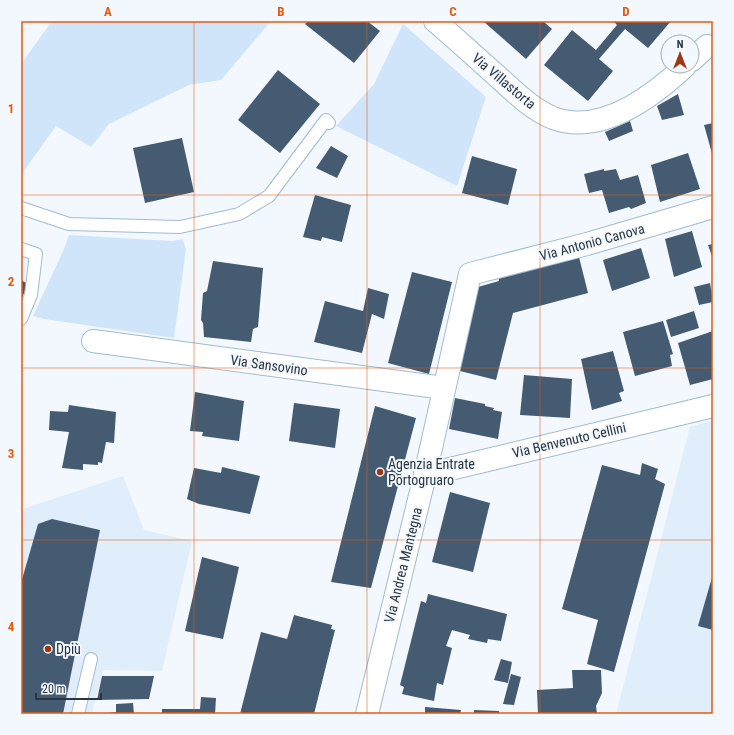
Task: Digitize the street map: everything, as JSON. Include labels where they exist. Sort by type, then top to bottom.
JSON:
[{"type":"street","name":"Via Villastorta","points":[[436,21],[531,106],[554,118],[578,123],[597,120],[624,111],[665,84],[676,74]]},
{"type":"street","name":"Via Antonio Canova","points":[[470,274],[587,244],[713,207]]},
{"type":"street","name":"Via Andrea Mantegna","points":[[367,714],[425,475],[470,274]]},
{"type":"street","name":"Via Sansovino","points":[[93,341],[444,388]]},
{"type":"street","name":"Via Benvenuto Cellini","points":[[425,475],[713,406]]},
{"type":"lane","points":[[21,208],[69,224],[180,227],[239,214],[269,196],[326,120],[329,123]]},
{"type":"lane","points":[[21,249],[36,254],[31,295],[21,319]]},
{"type":"lane","points":[[78,714],[91,659]]},
{"type":"shaded area","points":[[52,21],[271,21],[221,80],[189,85],[109,124],[91,147],[56,126],[21,175],[21,64]]},
{"type":"shaded area","points":[[403,24],[486,97],[457,186],[336,126],[374,84]]},
{"type":"shaded area","points":[[69,235],[172,241],[183,239],[186,249],[174,338],[44,319],[33,316]]},
{"type":"shaded area","points":[[713,420],[713,714],[616,714],[690,427]]},
{"type":"shaded area","points":[[123,476],[144,530],[192,541],[162,671],[103,670],[92,714],[21,714],[21,518],[23,509]]},
{"type":"building","points":[[308,21],[367,21],[380,31],[354,63],[305,24]]},
{"type":"building","points":[[483,21],[543,21],[552,29],[526,59]]},
{"type":"building","points":[[613,21],[671,21],[648,48],[625,29],[599,59],[613,71],[588,101],[544,65],[572,30],[596,50],[617,25]]},
{"type":"building","points":[[278,70],[320,104],[280,153],[238,120]]},
{"type":"building","points":[[678,94],[684,115],[662,120],[657,106]]},
{"type":"building","points":[[630,121],[633,131],[609,141],[605,132]]},
{"type":"building","points":[[713,123],[713,157],[704,125]]},
{"type":"building","points":[[182,138],[194,192],[145,203],[133,148]]},
{"type":"building","points":[[331,146],[348,156],[337,178],[316,168]]},
{"type":"building","points":[[688,153],[700,189],[660,202],[651,165]]},
{"type":"building","points":[[472,156],[517,169],[508,205],[462,193]]},
{"type":"building","points":[[604,169],[604,171],[616,169],[620,180],[638,175],[646,203],[631,209],[629,207],[609,213],[602,190],[589,193],[584,174]]},
{"type":"building","points":[[315,195],[351,205],[342,242],[322,237],[321,241],[303,237]]},
{"type":"building","points":[[692,231],[702,267],[674,277],[665,239]]},
{"type":"building","points":[[713,244],[713,259],[708,245]]},
{"type":"building","points":[[641,248],[650,278],[612,291],[603,260]]},
{"type":"building","points":[[578,253],[588,293],[513,313],[496,380],[456,370],[478,287],[499,281],[498,273]]},
{"type":"building","points":[[213,261],[263,268],[258,327],[253,329],[251,342],[204,337],[203,323],[201,320],[203,293],[207,291]]},
{"type":"building","points":[[412,272],[452,282],[429,374],[388,363]]},
{"type":"building","points":[[21,280],[28,284],[21,300]]},
{"type":"building","points":[[710,283],[713,302],[699,305],[694,287]]},
{"type":"building","points":[[368,288],[389,294],[384,319],[372,314],[362,353],[314,342],[325,301],[363,311]]},
{"type":"building","points":[[694,311],[699,328],[671,337],[666,320]]},
{"type":"building","points":[[663,321],[673,354],[670,355],[672,366],[635,376],[623,332]]},
{"type":"building","points":[[713,331],[713,379],[690,385],[678,343]]},
{"type":"building","points":[[613,351],[624,391],[619,393],[622,401],[592,410],[581,359]]},
{"type":"building","points":[[524,375],[572,379],[570,418],[520,415]]},
{"type":"building","points":[[195,392],[244,401],[239,441],[202,436],[203,432],[190,431]]},
{"type":"building","points":[[455,398],[485,404],[485,406],[494,408],[493,410],[502,412],[498,439],[449,429]]},
{"type":"building","points":[[294,403],[340,409],[335,448],[289,441]]},
{"type":"building","points":[[69,405],[116,412],[114,443],[106,442],[102,463],[98,462],[98,465],[83,464],[83,470],[62,468],[69,432],[49,430],[50,411],[68,412]]},
{"type":"building","name":"Agenzia Entrate Portogruaro","points":[[375,406],[416,418],[371,588],[331,582]]},
{"type":"building","points":[[642,463],[658,469],[655,479],[665,484],[614,672],[587,664],[598,620],[562,609],[602,465],[640,475]]},
{"type":"building","points":[[222,467],[260,476],[250,514],[199,504],[187,499],[194,468],[221,473]]},
{"type":"building","points":[[450,492],[490,503],[473,572],[432,562]]},
{"type":"building","name":"Dpiù","points":[[52,519],[100,530],[63,714],[21,714],[21,583],[38,524]]},
{"type":"building","points":[[202,557],[239,567],[223,639],[185,631]]},
{"type":"building","points":[[713,574],[713,630],[698,626]]},
{"type":"building","points":[[428,594],[507,614],[501,641],[488,639],[487,643],[468,639],[470,635],[452,630],[446,646],[452,648],[443,685],[437,683],[434,701],[402,694],[404,687],[400,685],[421,601],[426,603]]},
{"type":"building","points":[[294,615],[332,625],[331,629],[335,630],[314,714],[240,714],[261,632],[287,639]]},
{"type":"building","points":[[501,659],[512,662],[508,683],[494,680]]},
{"type":"building","points":[[572,670],[601,670],[602,693],[596,706],[597,714],[538,714],[537,690],[573,688]]},
{"type":"building","points":[[511,674],[521,677],[514,705],[503,704]]},
{"type":"building","points":[[102,676],[154,676],[149,699],[97,700]]},
{"type":"building","points":[[201,697],[216,698],[215,714],[162,714],[162,709],[200,709]]},
{"type":"building","points":[[133,703],[134,714],[99,714],[116,712],[116,704]]},
{"type":"building","points":[[425,707],[461,710],[460,714],[425,714]]},
{"type":"building","points":[[474,710],[499,711],[499,714],[474,714]]},
{"type":"place","name":"Agenzia Entrate Portogruaro","points":[[380,472]]},
{"type":"place","name":"Dpiù","points":[[48,649]]}]
